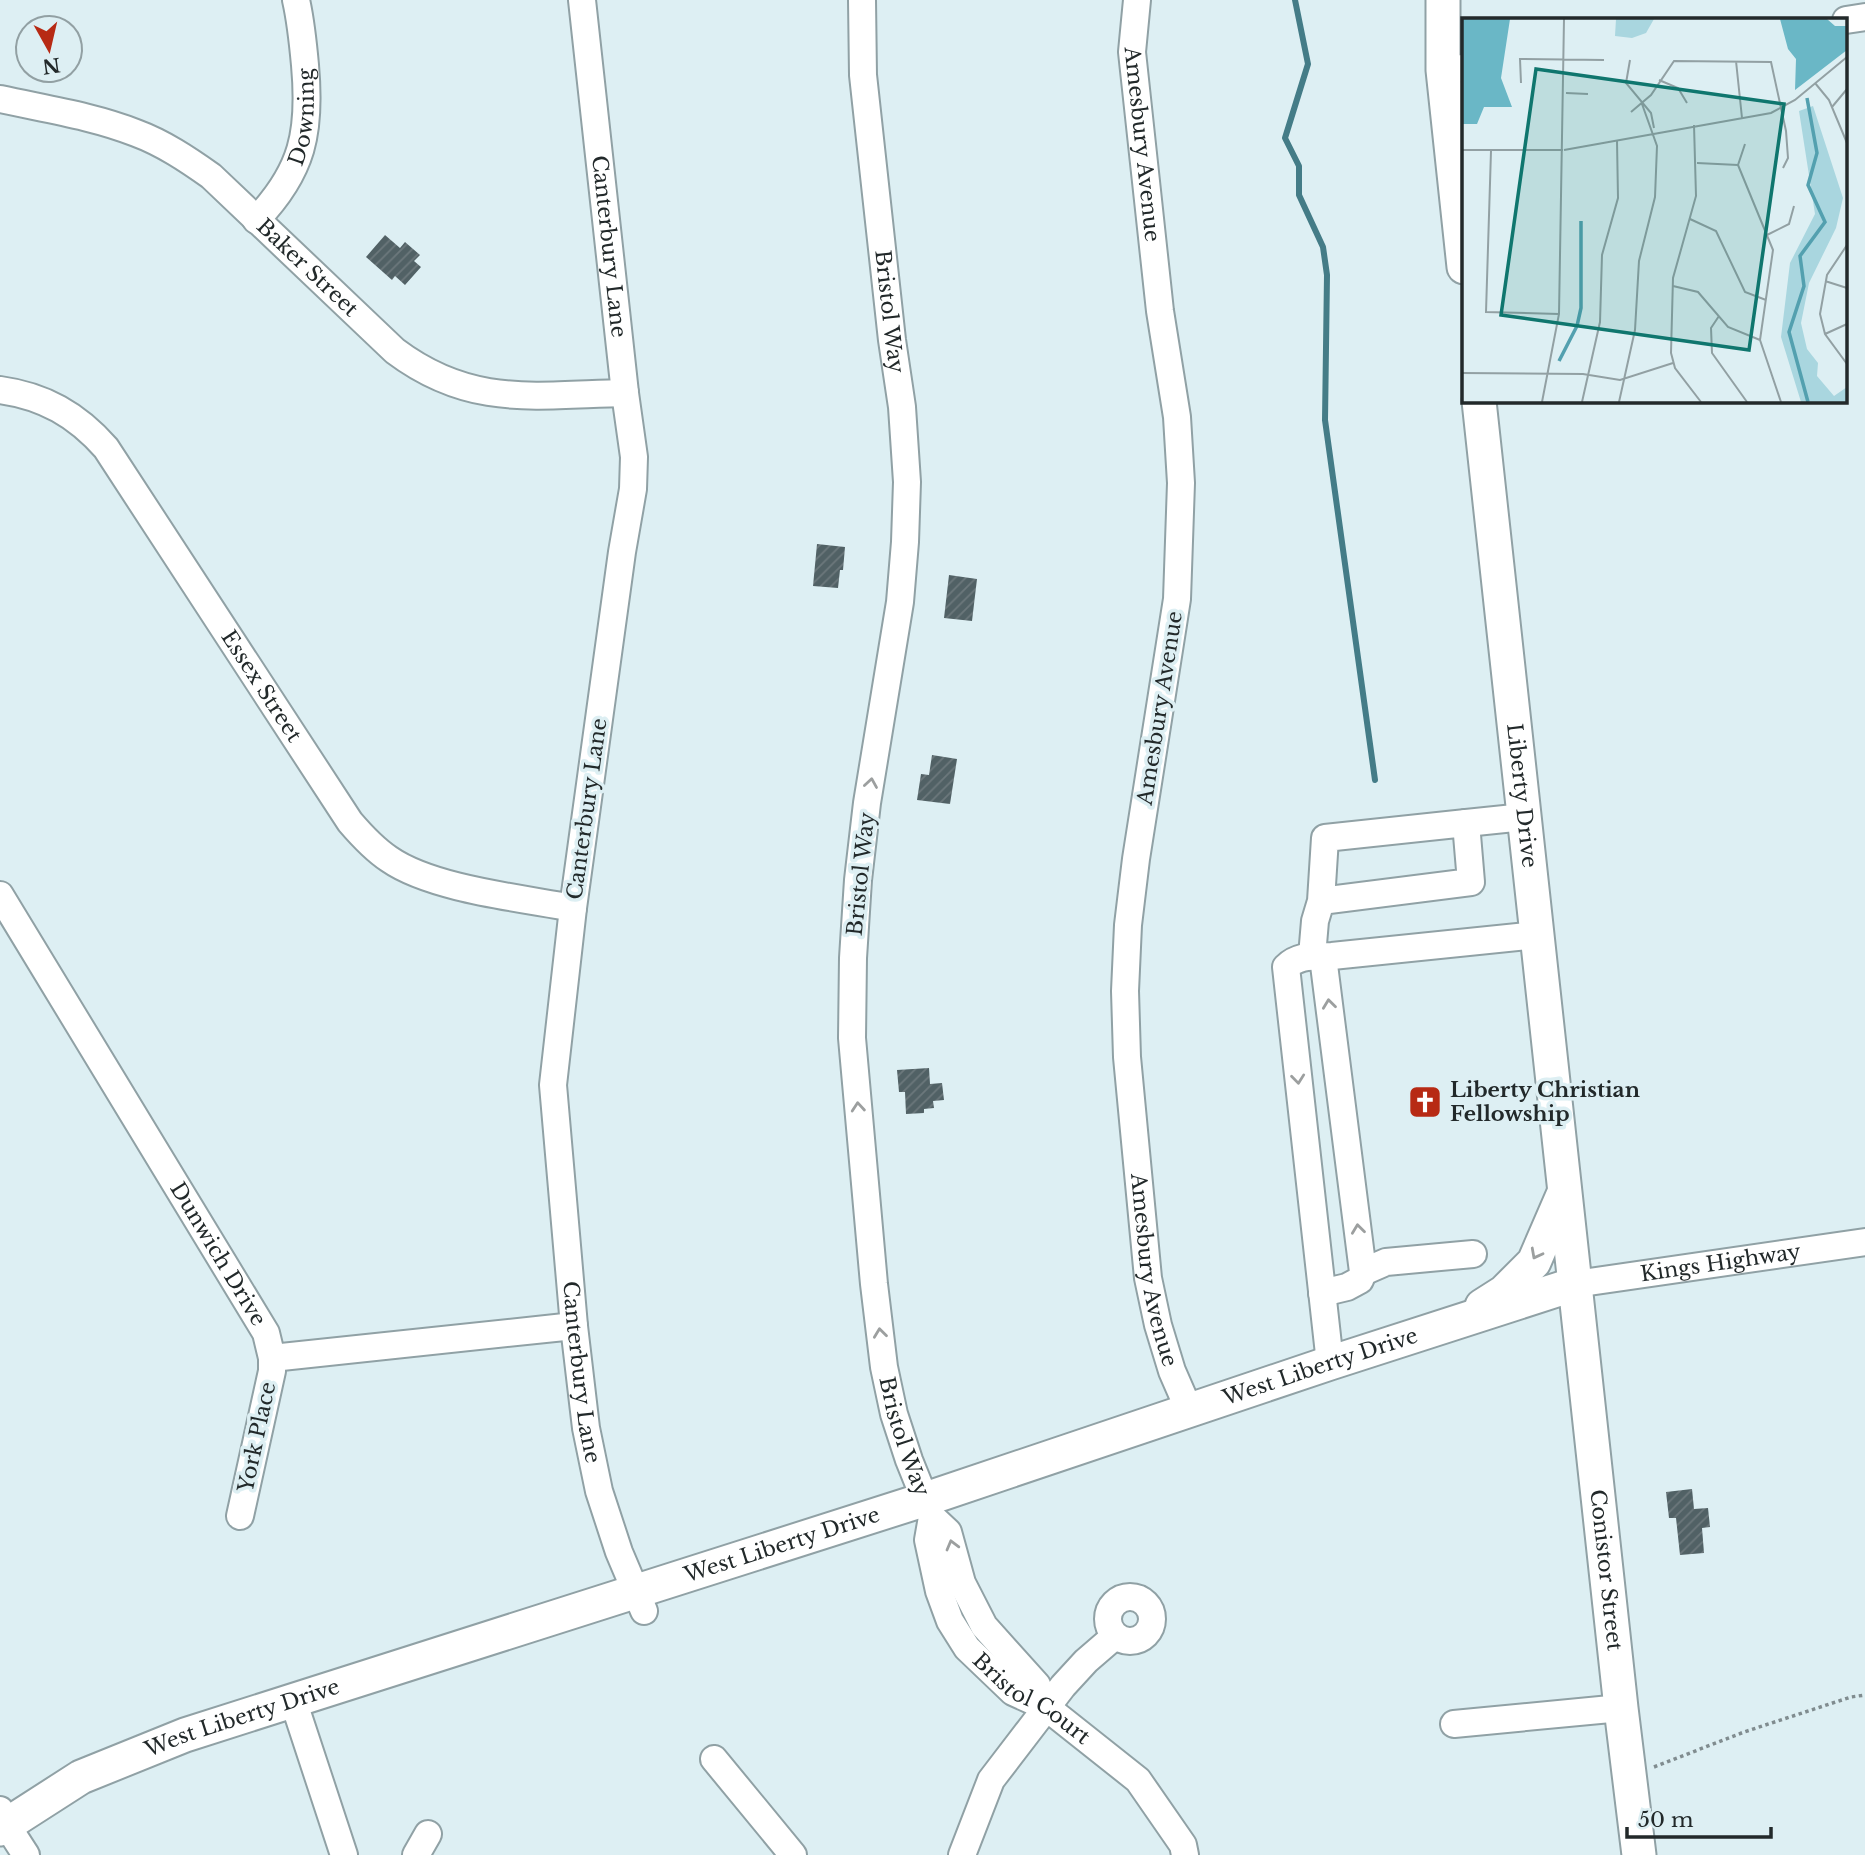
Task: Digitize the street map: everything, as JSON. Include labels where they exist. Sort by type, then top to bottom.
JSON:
[{"type":"main road","points":[[1443,0],[1454,69],[1462,227]]},
{"type":"main road","name":"Liberty Drive","points":[[1479,402],[1575,1284]]},
{"type":"main road","name":"Liberty Drive","points":[[1460,1320],[1504,1292],[1534,1262],[1564,1192]]},
{"type":"main road","name":"West Liberty Drive","points":[[2,1821],[81,1777],[185,1735],[293,1700],[640,1602],[929,1508],[1189,1410],[1575,1284]]},
{"type":"main road","name":"Conistor Street","points":[[1575,1284],[1639,1855]]},
{"type":"street","name":"Downing","points":[[256,220],[275,200],[290,176],[301,151],[307,124],[307,96],[296,0]]},
{"type":"street","name":"Canterbury Lane","points":[[582,0],[625,393],[632,435],[633,489],[573,908],[553,1085],[574,1326],[586,1428],[599,1491],[619,1552],[640,1602]]},
{"type":"street","name":"Bristol Way","points":[[862,0],[863,75],[902,407],[906,482],[900,602],[867,803],[853,958],[852,1038],[874,1284],[884,1367],[894,1414],[929,1508],[948,1532],[951,1587],[985,1626],[1003,1667],[1037,1685],[1046,1707]]},
{"type":"street","name":"Amesbury Avenue","points":[[1137,0],[1132,52],[1160,311],[1177,417],[1181,483],[1177,599],[1128,925],[1126,1057],[1148,1278],[1165,1348],[1189,1410]]},
{"type":"street","name":"Baker Street","points":[[0,99],[111,124],[138,133],[176,152],[211,176],[395,351],[438,378],[487,393],[625,393]]},
{"type":"street","name":"Essex Street","points":[[0,390],[45,401],[68,413],[89,429],[106,448],[350,822],[369,843],[391,861],[434,880],[573,908]]},
{"type":"street","points":[[1321,1293],[1347,1287],[1360,1280],[1363,1272],[1317,956],[1315,921],[1321,901],[1325,838],[1524,817]]},
{"type":"street","points":[[1321,901],[1471,882],[1466,823]]},
{"type":"street","name":"Dunwich Drive","points":[[0,895],[246,1301],[261,1321],[272,1358]]},
{"type":"street","points":[[1330,1363],[1286,967],[1293,960],[1317,956],[1536,935]]},
{"type":"street","name":"Kings Highway","points":[[1575,1284],[1865,1242]]},
{"type":"street","points":[[1363,1272],[1386,1262],[1473,1254]]},
{"type":"street","points":[[272,1358],[574,1326]]},
{"type":"street","name":"York Place","points":[[240,1516],[272,1370],[272,1358]]},
{"type":"street","name":"Bristol Court","points":[[951,1587],[957,1632],[967,1648],[1003,1667]]},
{"type":"street","points":[[957,1632],[979,1617]]},
{"type":"street","points":[[962,1855],[991,1780],[1046,1707],[1086,1661],[1115,1636]]},
{"type":"street","points":[[293,1700],[344,1855]]},
{"type":"street","name":"Bristol Court","points":[[1046,1707],[1138,1780],[1183,1845],[1185,1855]]},
{"type":"street","points":[[1454,1724],[1621,1708]]},
{"type":"street","points":[[714,1759],[793,1855]]},
{"type":"street","points":[[2,1821],[26,1855]]},
{"type":"path","points":[[1654,1767],[1744,1732],[1851,1697],[1865,1695]]},
{"type":"building","points":[[385,235],[400,248],[405,242],[420,255],[414,261],[421,267],[405,285],[395,276],[392,280],[366,257]]},
{"type":"building","points":[[817,544],[845,547],[838,588],[813,586]]},
{"type":"building","points":[[949,575],[977,579],[972,621],[944,618]]},
{"type":"building","points":[[932,755],[957,759],[950,804],[917,800],[921,774],[929,775]]},
{"type":"building","points":[[929,1068],[930,1084],[942,1083],[944,1100],[933,1101],[934,1108],[924,1109],[924,1113],[906,1114],[905,1092],[899,1092],[897,1070]]},
{"type":"building","points":[[1692,1489],[1694,1509],[1708,1508],[1710,1527],[1702,1528],[1704,1553],[1680,1555],[1676,1518],[1669,1518],[1666,1492]]},
{"type":"waterway","points":[[1295,0],[1308,64],[1285,138],[1299,166],[1299,195],[1323,247],[1327,275],[1325,420],[1375,780]]},
{"type":"place","name":"Liberty Christian Fellowship","points":[[1425,1102]]}]
